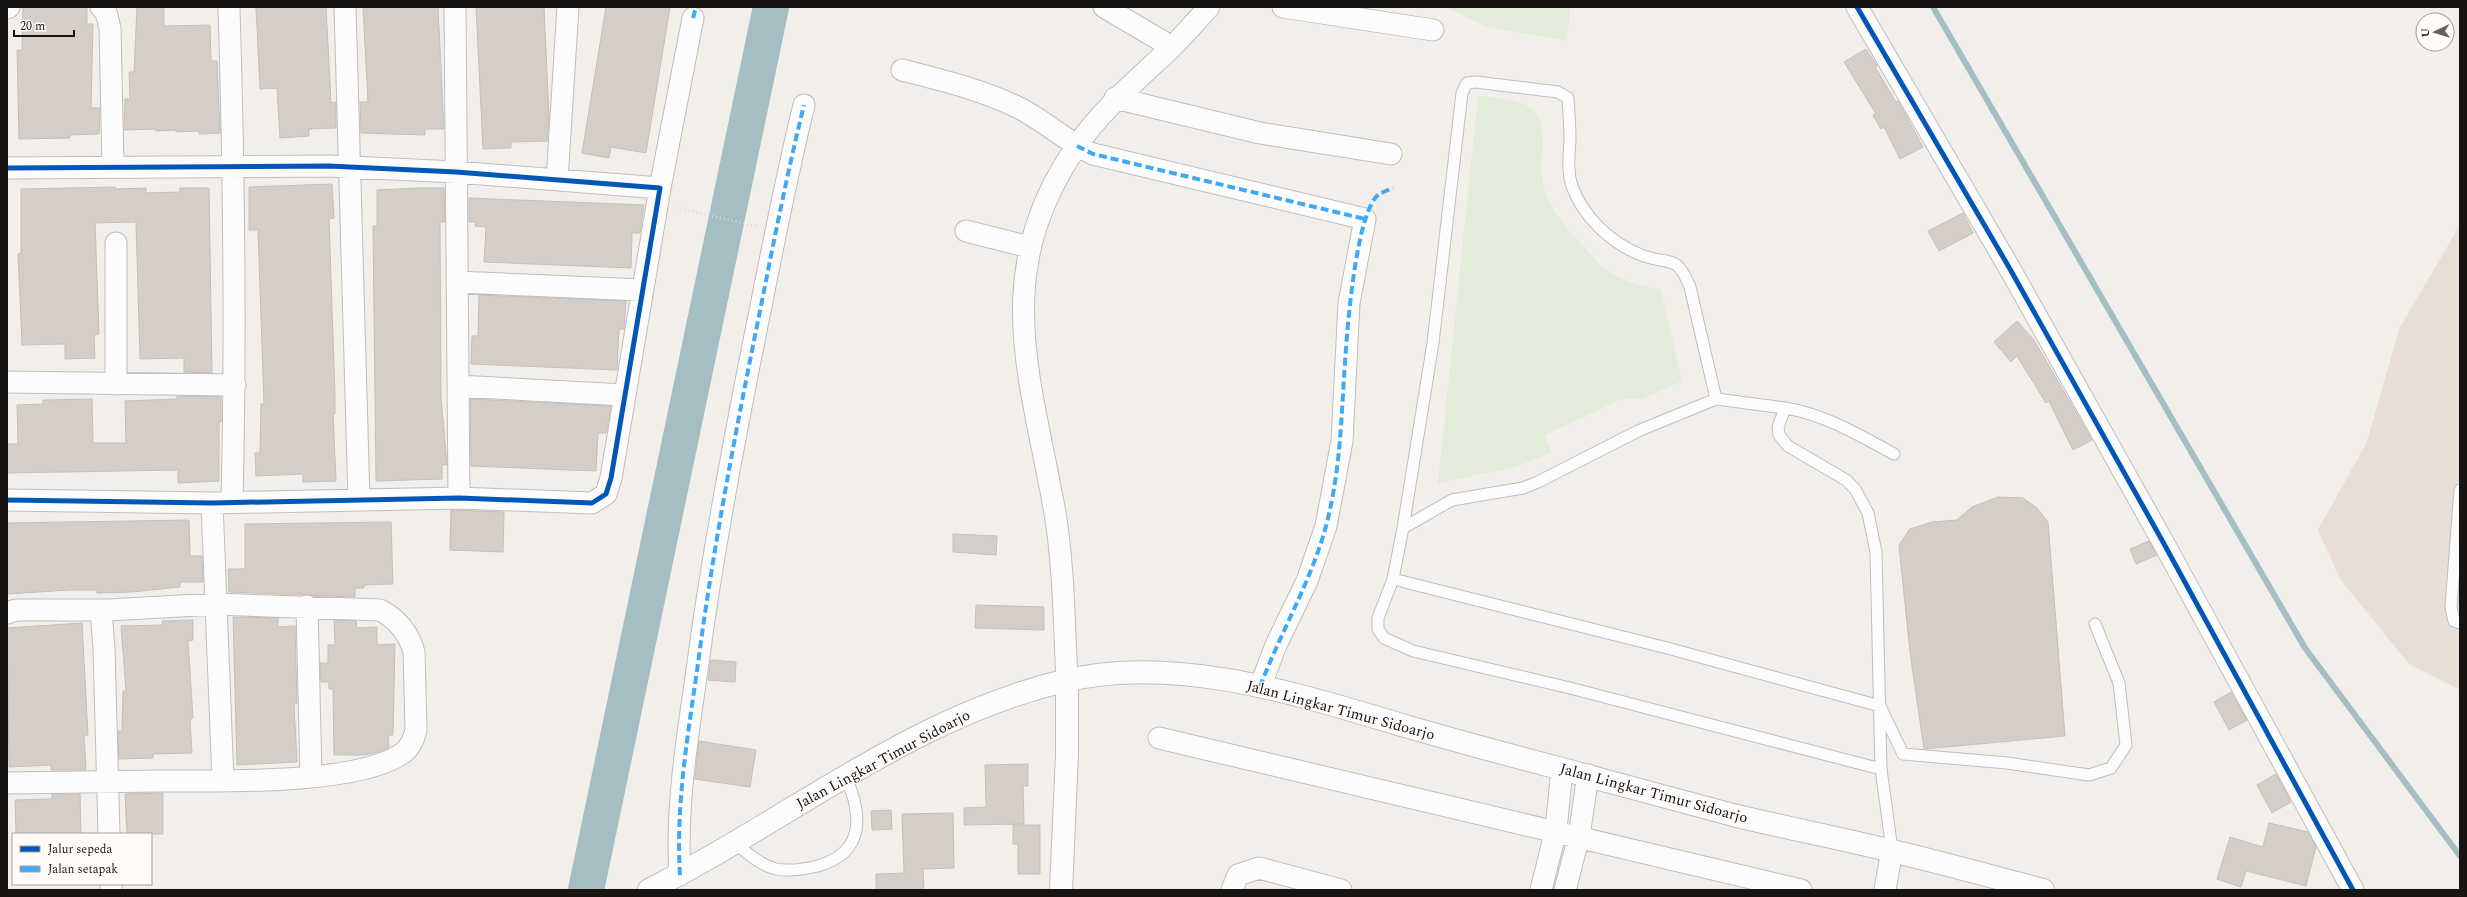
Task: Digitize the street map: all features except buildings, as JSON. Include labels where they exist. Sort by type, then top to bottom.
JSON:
[{"type":"main road","name":"Jalan Lingkar Timur Sidoarjo","points":[[655,887],[680,875],[846,776],[956,718],[1015,694],[1067,680],[1090,676],[1160,673],[1208,678],[1260,687],[1326,703],[1737,816],[1892,850],[2043,890]]},
{"type":"main road","points":[[1061,890],[1067,754],[1067,680]]},
{"type":"street","points":[[101,7],[106,12],[110,28],[113,167]]},
{"type":"street","points":[[223,781],[215,604],[222,502],[235,385],[234,166],[229,7]]},
{"type":"street","points":[[345,7],[359,500]]},
{"type":"street","points":[[455,7],[459,498]]},
{"type":"street","points":[[556,180],[568,7]]},
{"type":"street","points":[[1104,7],[1172,47]]},
{"type":"street","points":[[1067,680],[1060,549],[1026,369],[1023,300],[1029,247],[1058,175],[1077,146],[1116,98],[1172,47],[1209,7]]},
{"type":"street","points":[[1283,7],[1433,30]]},
{"type":"street","points":[[1857,7],[2018,283],[2163,542],[2353,890]]},
{"type":"street","points":[[7,500],[222,502],[459,498],[592,503],[606,494],[660,188],[693,18]]},
{"type":"street","points":[[902,70],[972,88],[1015,106],[1049,126],[1077,146],[1093,154],[1365,219],[1349,303],[1342,441],[1326,526],[1307,581],[1276,645],[1260,687]]},
{"type":"street","points":[[1116,98],[1260,133],[1391,154]]},
{"type":"street","points":[[680,875],[678,839],[681,794],[707,600],[737,420],[792,154],[804,105]]},
{"type":"street","points":[[7,168],[349,166],[456,172],[660,188]]},
{"type":"street","points":[[966,231],[1029,247]]},
{"type":"street","points":[[116,243],[116,384]]},
{"type":"street","points":[[457,282],[642,290]]},
{"type":"street","points":[[7,382],[235,385]]},
{"type":"street","points":[[458,386],[624,396]]},
{"type":"street","points":[[7,613],[16,610],[101,610],[215,604],[307,606],[380,610],[392,616],[407,634],[414,652],[416,730],[409,748],[392,758],[354,770],[311,777],[223,781],[7,783]]},
{"type":"street","points":[[307,606],[311,777]]},
{"type":"street","points":[[101,610],[104,648],[106,782],[109,833]]},
{"type":"street","points":[[1160,738],[1556,830],[1801,890]]},
{"type":"street","points":[[1542,890],[1556,830],[1562,769]]},
{"type":"street","points":[[1566,890],[1579,836],[1588,775]]},
{"type":"street","points":[[1885,890],[1892,850]]},
{"type":"street","points":[[1232,890],[1238,875],[1259,868],[1337,890]]},
{"type":"lane","points":[[1716,399],[1690,287],[1683,270],[1673,262],[1642,255],[1608,236],[1593,221],[1572,185],[1568,166],[1568,98],[1558,92],[1476,82],[1467,83],[1462,93],[1433,343],[1403,528],[1392,579],[1378,618],[1378,629],[1384,638],[1413,651],[1577,690],[1881,769]]},
{"type":"lane","points":[[1403,528],[1452,500],[1528,486],[1638,431],[1716,399],[1807,412],[1841,426],[1894,454]]},
{"type":"lane","points":[[1785,408],[1778,427],[1779,435],[1788,446],[1846,480],[1855,489],[1868,513],[1876,552],[1881,769],[1892,850]]},
{"type":"lane","points":[[2460,490],[2451,607],[2454,621],[2460,623]]},
{"type":"lane","points":[[1392,579],[1667,648],[1880,706],[1903,754],[2008,763],[2089,775],[2111,768],[2126,745],[2119,683],[2095,624]]},
{"type":"lane","points":[[735,843],[759,862],[775,868],[807,869],[836,858],[849,847],[855,835],[857,823],[856,799],[846,776]]},
{"type":"path","points":[[696,212],[757,227]]},
{"type":"shaded area","points":[[2460,225],[2460,690],[2409,664],[2340,579],[2318,530],[2367,442],[2399,329]]},
{"type":"green space","points":[[1446,7],[1570,7],[1567,41],[1484,26]]},
{"type":"green space","points":[[1478,96],[1507,99],[1521,103],[1533,110],[1541,124],[1543,141],[1542,175],[1551,206],[1563,224],[1604,268],[1626,280],[1647,287],[1661,289],[1682,381],[1643,399],[1622,399],[1545,435],[1551,452],[1516,467],[1438,483]]},
{"type":"waterway","points":[[586,890],[771,7]]},
{"type":"waterway","points":[[1933,7],[2305,648],[2460,856]]},
{"type":"marked path","points":[[693,18],[696,7]]},
{"type":"marked path","points":[[680,875],[680,816],[685,758],[714,556],[753,343],[804,105]]},
{"type":"marked path","points":[[1077,146],[1093,154],[1365,219]]},
{"type":"marked path","points":[[1260,687],[1304,587],[1320,547],[1326,526],[1338,459],[1349,315],[1359,242],[1371,204],[1379,194],[1393,188]]},
{"type":"cycle path","points":[[1857,7],[2010,269],[2163,542],[2353,890]]},
{"type":"cycle path","points":[[7,168],[329,166],[456,172],[660,188],[611,478],[606,494],[592,503],[459,498],[212,503],[7,500]]}]
